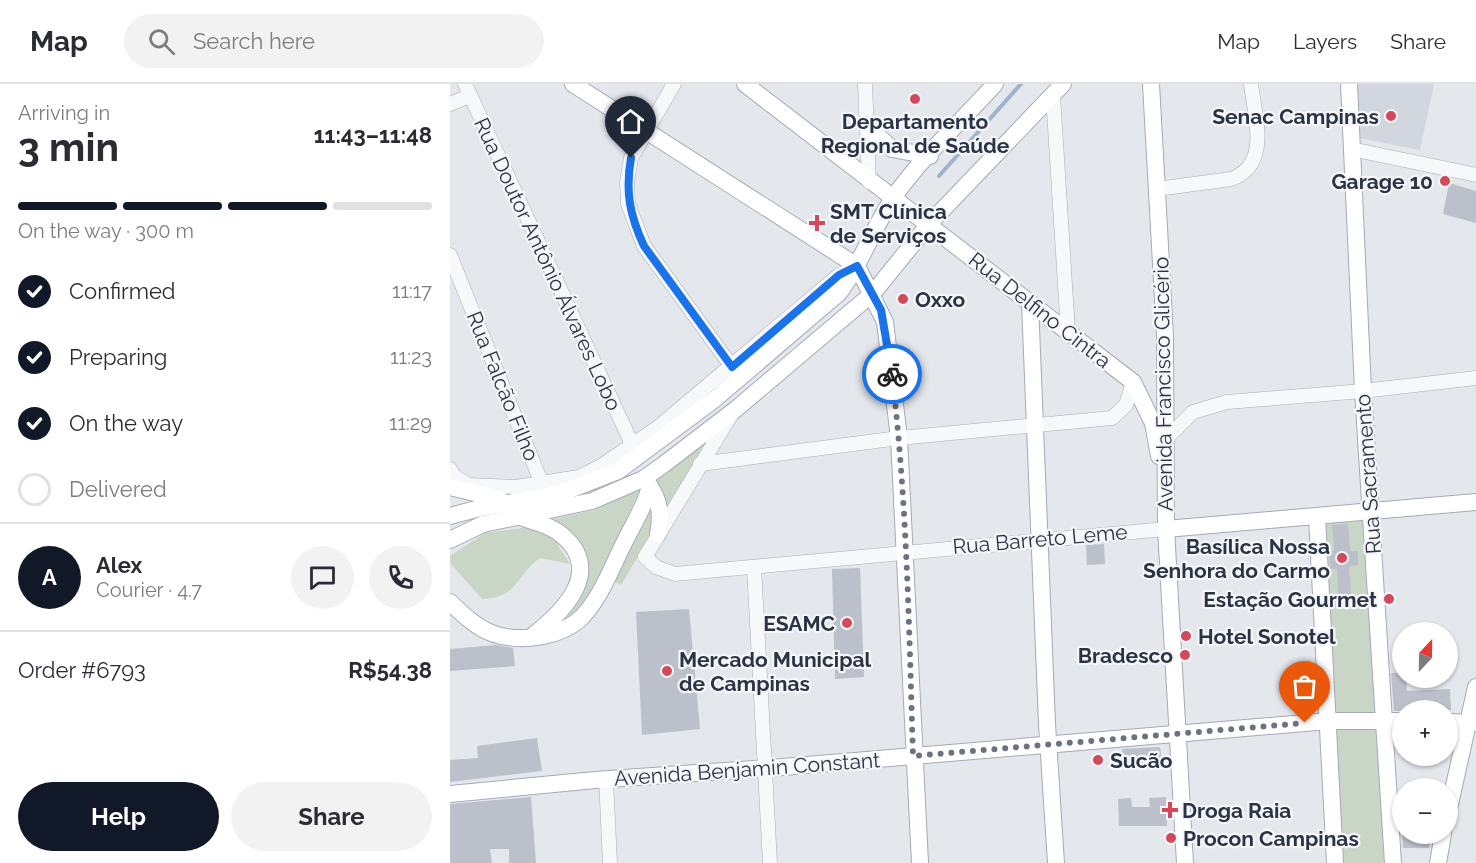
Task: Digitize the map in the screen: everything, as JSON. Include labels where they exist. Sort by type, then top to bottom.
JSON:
[{"type":"main road","points":[[573,84],[856,267],[873,293],[885,322],[899,438],[907,550],[913,756],[920,863]]},
{"type":"main road","name":"Rua Delfino Cintra","points":[[745,84],[869,182],[929,224],[1133,382],[1153,423],[1164,486]]},
{"type":"main road","points":[[452,515],[516,500],[559,494],[618,471],[715,399],[839,293],[856,267],[892,199],[995,84]]},
{"type":"main road","name":"Avenida Francisco Glicério","points":[[1150,84],[1157,189],[1167,438],[1164,486],[1185,863]]},
{"type":"main road","name":"Rua Sacramento","points":[[1349,84],[1363,391],[1393,863]]},
{"type":"main road","points":[[450,540],[483,524],[592,501],[646,482],[873,293],[929,224],[1058,90]]},
{"type":"main road","points":[[867,126],[892,149],[930,156]]},
{"type":"main road","points":[[1030,303],[1033,424],[1056,863]]},
{"type":"main road","points":[[618,471],[646,482],[660,509],[658,534]]},
{"type":"main road","points":[[450,602],[465,617],[495,634],[530,637],[560,631],[585,612],[605,583],[646,482]]},
{"type":"main road","points":[[450,488],[486,498],[516,500]]},
{"type":"main road","name":"Rua Barreto Leme","points":[[1166,529],[1476,502]]},
{"type":"main road","points":[[522,517],[558,532],[576,553],[581,565],[579,580],[566,605],[530,637]]},
{"type":"main road","points":[[1317,517],[1335,863]]},
{"type":"main road","points":[[1457,778],[1472,723],[1476,687]]},
{"type":"main road","name":"Avenida Benjamin Constant","points":[[450,794],[606,779],[913,756],[1329,720],[1392,721]]},
{"type":"main road","points":[[1438,863],[1441,844]]},
{"type":"street","points":[[674,84],[631,158],[627,182],[628,204],[644,246],[732,367]]},
{"type":"street","points":[[865,84],[869,182]]},
{"type":"street","points":[[1157,189],[1231,179],[1241,175],[1253,164],[1258,140],[1251,84]]},
{"type":"street","points":[[450,104],[467,90]]},
{"type":"street","name":"Rua Doutor Antônio Álvares Lobo","points":[[467,90],[632,444]]},
{"type":"street","points":[[1058,90],[1068,332]]},
{"type":"street","points":[[1351,149],[1476,176]]},
{"type":"street","name":"Rua Falcão Filho","points":[[450,255],[542,484]]},
{"type":"street","points":[[450,469],[454,476],[468,485],[516,487],[579,477],[601,466],[657,428],[839,275],[856,267]]},
{"type":"street","points":[[1167,438],[1182,419],[1205,406],[1476,378]]},
{"type":"street","points":[[700,464],[899,438],[1112,418],[1129,400],[1133,382]]},
{"type":"street","points":[[658,534],[736,409]]},
{"type":"street","name":"Rua Barreto Leme","points":[[658,534],[645,557],[656,567],[675,574],[907,550],[1166,529]]},
{"type":"street","points":[[754,567],[770,863]]},
{"type":"street","points":[[606,779],[610,863]]},
{"type":"shaded area","name":"Senac Campinas","points":[[1355,84],[1434,84],[1420,150],[1354,137]]},
{"type":"green space","points":[[710,435],[621,585],[612,580],[652,480]]},
{"type":"green space","points":[[641,487],[594,591],[572,618],[554,627],[573,609],[587,571],[584,549],[554,519],[595,510]]},
{"type":"green space","points":[[1369,511],[1392,863],[1332,863],[1317,517]]},
{"type":"green space","points":[[529,527],[554,539],[570,564],[540,558],[510,590],[482,599],[450,563],[450,556],[485,533]]},
{"type":"building","points":[[1449,183],[1476,191],[1476,223],[1443,214]]},
{"type":"building","name":"Basílica Nossa Senhora do Carmo","points":[[1348,524],[1350,551],[1358,551],[1358,565],[1349,566],[1352,607],[1339,608],[1337,569],[1330,569],[1329,551],[1334,551],[1332,525]]},
{"type":"building","points":[[1104,544],[1105,564],[1087,565],[1086,545]]},
{"type":"building","name":"ESAMC","points":[[860,568],[864,677],[835,679],[832,569]]},
{"type":"building","name":"Mercado Municipal de Campinas","points":[[689,609],[700,729],[642,735],[636,612]]},
{"type":"building","points":[[496,645],[513,648],[515,666],[450,671],[450,649]]},
{"type":"building","points":[[1392,688],[1407,688],[1407,691],[1450,689],[1451,700],[1393,700]]},
{"type":"building","points":[[537,738],[542,771],[450,782],[450,760],[478,758],[477,746]]},
{"type":"building","points":[[1160,747],[1162,763],[1123,765],[1122,749]]},
{"type":"building","points":[[531,797],[536,863],[509,863],[509,849],[490,849],[492,863],[450,863],[450,804]]},
{"type":"building","points":[[1166,797],[1167,826],[1119,826],[1118,799],[1131,798],[1132,807],[1150,807],[1149,798]]},
{"type":"building","points":[[1403,844],[1430,844],[1429,848],[1403,848]]},
{"type":"waterway","points":[[939,176],[1021,84]]},
{"type":"way so far","points":[[892,374],[907,550],[913,756],[1305,723]]},
{"type":"place","name":"Departamento Regional de Saúde","points":[[915,99]]},
{"type":"place","name":"Senac Campinas","points":[[1391,116]]},
{"type":"place","name":"Garage 10","points":[[1445,181]]},
{"type":"place","name":"SMT Clínica de Serviços","points":[[817,223]]},
{"type":"place","name":"Oxxo","points":[[903,299]]},
{"type":"place","name":"Basílica Nossa Senhora do Carmo","points":[[1342,558]]},
{"type":"place","name":"Estação Gourmet","points":[[1389,599]]},
{"type":"place","name":"ESAMC","points":[[847,623]]},
{"type":"place","name":"Hotel Sonotel","points":[[1186,636]]},
{"type":"place","name":"Bradesco","points":[[1185,655]]},
{"type":"place","name":"Mercado Municipal de Campinas","points":[[667,671]]},
{"type":"place","name":"Sucão","points":[[1098,760]]},
{"type":"place","name":"Droga Raia","points":[[1170,810]]},
{"type":"place","name":"Procon Campinas","points":[[1171,838]]},
{"type":"route","points":[[631,158],[627,182],[628,204],[644,246],[732,367],[839,275],[857,266],[873,293],[885,322],[892,374]]}]
